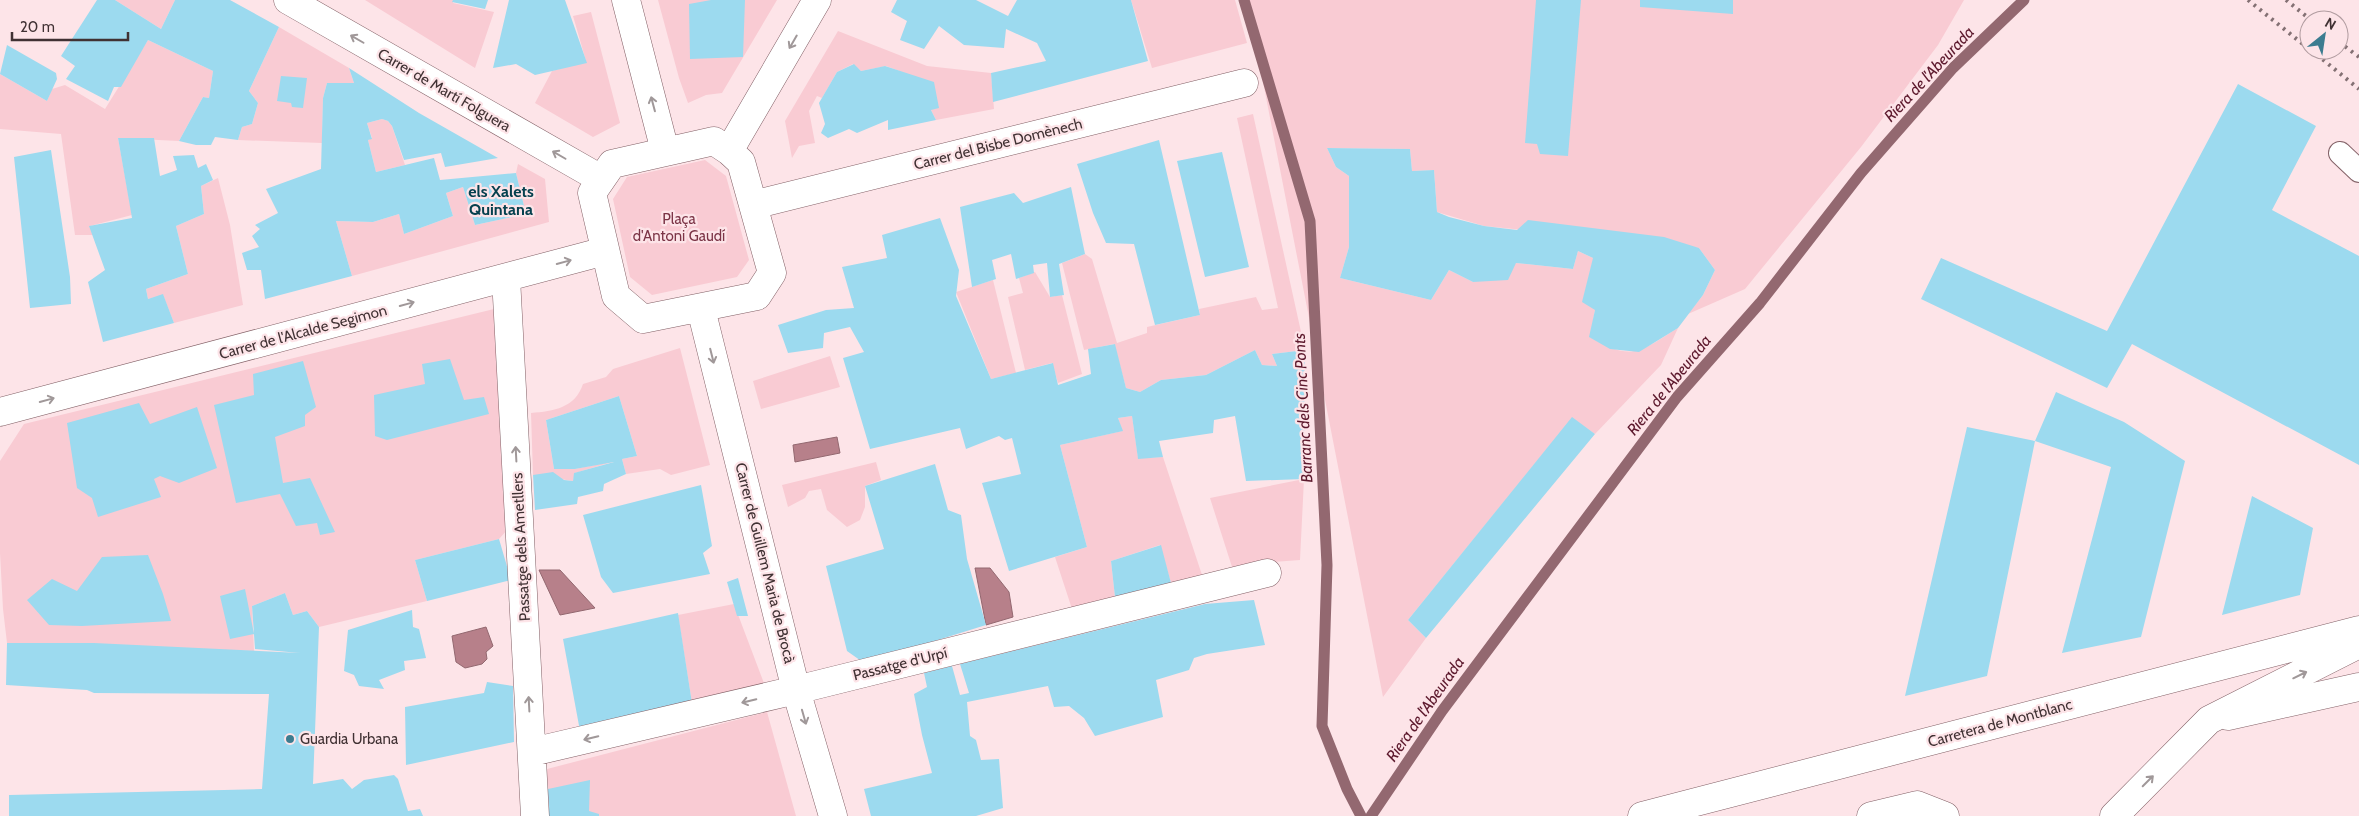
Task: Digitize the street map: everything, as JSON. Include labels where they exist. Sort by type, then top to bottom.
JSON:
[{"type":"street","name":"Carrer de Martí Folguera","points":[[288,0],[601,179]]},
{"type":"street","points":[[626,0],[665,151]]},
{"type":"street","points":[[729,151],[817,0]]},
{"type":"street","name":"Carrer del Bisbe Domènech","points":[[754,204],[1244,83]]},
{"type":"street","points":[[714,142],[729,151],[741,162],[772,273],[756,296],[700,309],[643,319],[616,296],[592,193],[612,164],[665,151],[714,142]]},
{"type":"street","name":"Carrer de l'Alcalde Segimon","points":[[0,412],[605,250]]},
{"type":"street","name":"Passatge dels Ametllers","points":[[506,278],[535,816]]},
{"type":"street","name":"Carrer de Guillem Maria de Brocà","points":[[700,309],[796,690],[832,816]]},
{"type":"street","name":"Passatge d'Urpí","points":[[532,752],[796,690],[1267,573]]},
{"type":"street","name":"Carretera de Montblanc","points":[[1642,816],[2359,630]]},
{"type":"street","points":[[2114,816],[2210,720],[2359,644]]},
{"type":"street","points":[[2210,720],[2359,687]]},
{"type":"street","points":[[1871,816],[1917,805],[1946,816]]},
{"type":"lane","points":[[2340,153],[2359,171]]},
{"type":"green space","points":[[115,0],[175,0],[161,29]]},
{"type":"green space","points":[[365,0],[453,0],[453,3],[494,12],[475,68]]},
{"type":"green space","points":[[658,0],[777,0],[722,93],[706,95],[688,103],[679,78]]},
{"type":"green space","points":[[1131,0],[1235,0],[1247,43],[1152,68]]},
{"type":"green space","points":[[1247,0],[1964,0],[1938,45],[1861,147],[1745,289],[1688,314],[1703,295],[1715,270],[1699,248],[1484,226],[1437,212],[1434,170],[1412,171],[1410,149],[1327,148],[1336,167],[1349,176],[1349,247],[1340,278],[1431,300],[1449,270],[1473,282],[1516,263],[1573,269],[1578,251],[1593,258],[1595,310],[1590,337],[1616,350],[1636,351],[1654,343],[1678,328],[1661,365],[1595,434],[1572,418],[1408,620],[1426,638],[1383,697]]},
{"type":"green space","points":[[591,12],[620,123],[593,137],[535,103],[552,71],[586,61],[573,16]]},
{"type":"green space","points":[[279,27],[349,68],[354,83],[327,83],[323,98],[322,143],[238,140],[242,127],[252,124],[258,103],[249,91]]},
{"type":"green space","points":[[838,31],[927,66],[991,73],[994,109],[936,120],[931,110],[926,81],[886,66],[861,71],[853,64],[837,72],[822,98],[817,96],[809,111],[815,143],[799,146],[792,158],[785,121]]},
{"type":"green space","points":[[148,40],[213,71],[209,98],[203,97],[179,141],[118,138],[132,215],[90,226],[93,235],[75,235],[61,134],[0,129],[0,74],[47,101],[52,89],[65,85],[105,109]]},
{"type":"green space","points":[[1253,114],[1305,350],[1272,354],[1277,366],[1262,365],[1255,350],[1206,375],[1161,380],[1140,392],[1126,388],[1114,344],[1084,350],[1062,263],[1085,254],[1092,259],[1117,343],[1147,333],[1147,327],[1200,315],[1199,309],[1256,297],[1262,310],[1278,308],[1237,118]]},
{"type":"green space","points":[[382,119],[388,121],[392,126],[405,165],[376,172],[368,140],[372,138],[367,123]]},
{"type":"green space","name":"Plaça d'Antoni Gaudí","points":[[705,160],[726,176],[749,260],[737,277],[652,295],[630,277],[613,199],[627,177]]},
{"type":"green space","points":[[518,164],[545,179],[549,222],[352,276],[336,221],[373,222],[399,214],[404,234],[453,216],[446,193],[463,187],[475,225],[526,214],[516,173]]},
{"type":"green space","points":[[218,178],[230,225],[243,305],[174,323],[163,295],[148,299],[146,289],[188,274],[176,226],[204,214],[201,186]]},
{"type":"green space","points":[[1035,272],[1050,297],[1062,295],[1082,374],[1058,383],[1052,363],[1025,370],[1008,297],[1023,293],[1019,278]]},
{"type":"green space","points":[[993,280],[1016,373],[991,379],[956,292]]},
{"type":"green space","points":[[494,309],[508,529],[499,539],[415,560],[427,601],[319,627],[307,611],[293,615],[285,593],[252,606],[254,651],[7,643],[0,553],[0,461],[24,424]]},
{"type":"green space","points":[[680,348],[710,465],[671,475],[660,469],[626,474],[622,459],[637,456],[619,396],[546,420],[554,469],[575,469],[619,460],[575,473],[573,481],[533,475],[531,413],[563,407],[575,398],[583,384],[606,377],[613,369]]},
{"type":"green space","points":[[830,356],[840,387],[761,409],[753,381]]},
{"type":"green space","points":[[1132,416],[1138,458],[1163,457],[1202,575],[1171,583],[1160,545],[1111,561],[1115,597],[1072,609],[1055,557],[1087,547],[1060,445],[1122,431],[1118,418]]},
{"type":"green space","points":[[876,462],[881,480],[865,486],[865,507],[860,520],[847,527],[827,510],[821,489],[809,491],[805,498],[788,507],[782,485]]},
{"type":"green space","points":[[1304,479],[1300,560],[1246,564],[1232,567],[1210,498]]},
{"type":"green space","points":[[734,604],[765,686],[692,703],[678,615]]},
{"type":"green space","points":[[767,712],[796,816],[549,816],[547,769]]},
{"type":"shaded area","points":[[837,437],[840,453],[795,462],[793,445]]},
{"type":"shaded area","points":[[975,568],[990,568],[1009,592],[1013,617],[986,625]]},
{"type":"shaded area","points":[[539,570],[560,570],[595,608],[560,615]]},
{"type":"shaded area","points":[[486,627],[493,646],[486,652],[487,659],[482,664],[465,668],[456,662],[452,636]]},
{"type":"building","points":[[97,0],[115,0],[161,29],[175,0],[230,0],[279,27],[249,91],[258,103],[252,124],[242,127],[238,140],[215,137],[211,145],[196,145],[179,141],[203,97],[209,98],[213,71],[148,40],[121,87],[114,87],[108,101],[66,79],[75,66],[61,56]]},
{"type":"building","points":[[453,0],[488,0],[485,9],[452,2]]},
{"type":"building","points":[[509,0],[565,0],[587,63],[535,75],[516,64],[493,68]]},
{"type":"building","points":[[711,0],[745,0],[743,57],[690,59],[689,4]]},
{"type":"building","points":[[897,0],[976,0],[1008,16],[1017,0],[1131,0],[1148,61],[993,102],[991,73],[1046,61],[1037,43],[1006,29],[1004,48],[964,45],[939,26],[924,49],[900,40],[907,21],[891,12]]},
{"type":"building","points":[[1536,0],[1581,0],[1568,156],[1540,154],[1537,144],[1525,143]]},
{"type":"building","points":[[1640,0],[1733,0],[1733,14],[1640,7]]},
{"type":"building","points":[[7,45],[56,73],[57,79],[47,101],[0,74]]},
{"type":"building","points":[[854,64],[861,71],[885,66],[934,82],[939,108],[931,110],[936,120],[888,130],[888,120],[857,133],[849,129],[828,138],[821,133],[825,124],[819,103],[837,72]]},
{"type":"building","points":[[349,68],[419,113],[498,158],[445,167],[441,153],[404,160],[392,126],[388,121],[382,119],[367,123],[372,139],[368,140],[376,172],[434,158],[440,180],[516,173],[526,214],[475,225],[463,187],[446,193],[453,216],[404,234],[399,214],[373,222],[336,221],[352,276],[265,299],[261,270],[247,270],[242,253],[259,247],[252,236],[260,229],[255,225],[278,213],[266,189],[321,169],[323,98],[327,83],[354,83]]},
{"type":"building","points":[[281,76],[307,78],[303,108],[292,107],[291,103],[277,101]]},
{"type":"building","points":[[2238,84],[2316,126],[2272,210],[2359,256],[2359,465],[2132,344],[2107,388],[1921,299],[1941,258],[2107,331]]},
{"type":"building","points":[[118,138],[154,138],[160,176],[177,170],[173,156],[194,155],[198,168],[206,164],[213,180],[201,186],[204,214],[176,226],[188,274],[146,289],[148,299],[163,294],[174,323],[103,342],[88,282],[105,270],[89,226],[132,218]]},
{"type":"building","points":[[1159,140],[1200,315],[1155,325],[1134,244],[1106,243],[1093,213],[1077,164]]},
{"type":"building","points":[[1327,148],[1410,149],[1412,171],[1434,170],[1437,212],[1449,217],[1484,226],[1517,230],[1528,220],[1664,237],[1699,248],[1715,270],[1703,295],[1678,328],[1639,352],[1610,349],[1589,337],[1595,310],[1582,302],[1593,258],[1578,251],[1573,269],[1516,263],[1508,280],[1473,282],[1449,270],[1431,300],[1340,278],[1349,247],[1349,176],[1336,167]]},
{"type":"building","points":[[51,150],[70,277],[71,304],[30,308],[14,157]]},
{"type":"building","points":[[1222,152],[1249,267],[1205,277],[1177,161]]},
{"type":"building","points":[[1071,187],[1085,254],[1059,264],[1064,295],[1050,297],[1047,263],[1033,265],[1034,273],[1016,279],[1011,254],[992,260],[996,279],[972,287],[960,207],[1014,193],[1023,203]]},
{"type":"building","points":[[940,218],[959,270],[956,296],[991,379],[1053,363],[1058,385],[1091,374],[1088,349],[1115,344],[1126,388],[1140,392],[1161,380],[1206,375],[1255,350],[1262,365],[1277,366],[1272,354],[1305,350],[1304,479],[1246,481],[1235,416],[1214,420],[1213,433],[1159,441],[1163,457],[1138,459],[1132,416],[1118,418],[1123,431],[1060,445],[1087,547],[1009,571],[982,483],[1021,474],[1012,438],[1005,440],[999,436],[966,449],[960,428],[870,449],[843,358],[864,352],[850,327],[824,333],[823,348],[788,353],[778,325],[826,310],[854,308],[842,267],[887,258],[882,235]]},
{"type":"building","points":[[450,359],[464,400],[484,397],[489,414],[387,440],[375,436],[374,395],[425,384],[422,364]]},
{"type":"building","points":[[303,361],[316,407],[305,415],[305,426],[275,437],[283,483],[310,478],[335,532],[320,535],[317,523],[296,526],[280,494],[236,503],[214,405],[254,395],[253,374]]},
{"type":"building","points":[[2056,392],[2124,422],[2185,461],[2141,637],[2062,653],[2111,467],[2035,441]]},
{"type":"building","points":[[619,396],[637,456],[622,459],[626,474],[604,484],[603,491],[578,497],[577,504],[535,510],[533,475],[553,472],[564,480],[573,481],[574,473],[614,462],[575,469],[554,469],[546,420]]},
{"type":"building","points":[[139,403],[150,424],[197,407],[217,468],[179,483],[160,476],[154,479],[161,497],[98,517],[92,498],[77,488],[67,423]]},
{"type":"building","points":[[1572,417],[1595,434],[1426,638],[1408,620]]},
{"type":"building","points":[[1967,427],[2035,441],[1987,676],[1905,696]]},
{"type":"building","points":[[935,464],[948,510],[961,515],[967,559],[986,625],[864,663],[847,651],[826,566],[884,549],[865,486]]},
{"type":"building","points":[[701,485],[712,546],[703,553],[710,574],[613,593],[601,577],[583,515]]},
{"type":"building","points":[[2252,496],[2313,528],[2300,595],[2222,615]]},
{"type":"building","points":[[499,539],[511,580],[427,601],[415,560]]},
{"type":"building","points":[[1161,545],[1171,583],[1115,597],[1111,561]]},
{"type":"building","points":[[148,555],[171,621],[82,626],[49,625],[27,600],[52,579],[77,591],[102,557]]},
{"type":"building","points":[[738,578],[748,616],[737,616],[727,582]]},
{"type":"building","points":[[245,589],[254,634],[230,639],[220,596]]},
{"type":"building","name":"Guardia Urbana","points":[[285,593],[293,615],[307,611],[319,627],[313,784],[343,779],[352,789],[364,780],[394,775],[398,779],[408,811],[420,809],[423,816],[9,816],[9,795],[262,789],[269,694],[94,693],[87,690],[6,685],[7,643],[94,643],[300,653],[255,649],[252,606]]},
{"type":"building","points":[[1254,600],[1265,645],[1207,654],[1194,658],[1189,670],[1156,680],[1163,717],[1095,736],[1084,718],[1069,706],[1054,707],[1048,686],[967,702],[970,736],[976,740],[981,760],[999,759],[1003,808],[976,816],[871,816],[864,789],[932,773],[914,694],[927,687],[924,673],[952,666],[960,695],[969,693],[960,664],[1205,604]]},
{"type":"building","points":[[412,610],[413,627],[419,629],[426,658],[404,661],[405,670],[379,680],[384,689],[359,686],[354,675],[344,671],[348,630]]},
{"type":"building","points":[[678,613],[692,703],[580,731],[563,639]]},
{"type":"building","points":[[487,682],[513,686],[514,742],[406,765],[405,707],[484,693]]},
{"type":"building","points":[[590,780],[589,811],[599,814],[599,816],[549,816],[548,789]]},
{"type":"waterway","name":"Barranc dels Cinc Ponts","points":[[1244,0],[1310,221],[1327,565],[1322,726],[1347,789],[1361,816]]},
{"type":"waterway","name":"Riera de l'Abeurada","points":[[1371,816],[1442,711],[1677,397],[1760,303],[1861,173],[1953,68],[2024,0]]},
{"type":"railway","points":[[2248,0],[2299,41]]},
{"type":"railway","points":[[2286,0],[2299,10]]},
{"type":"railway","points":[[2349,50],[2359,57]]},
{"type":"railway","points":[[2323,60],[2359,89]]},
{"type":"place","name":"Guardia Urbana","points":[[290,739]]},
{"type":"district","name":"els Xalets Quintana","points":[[501,200]]}]
